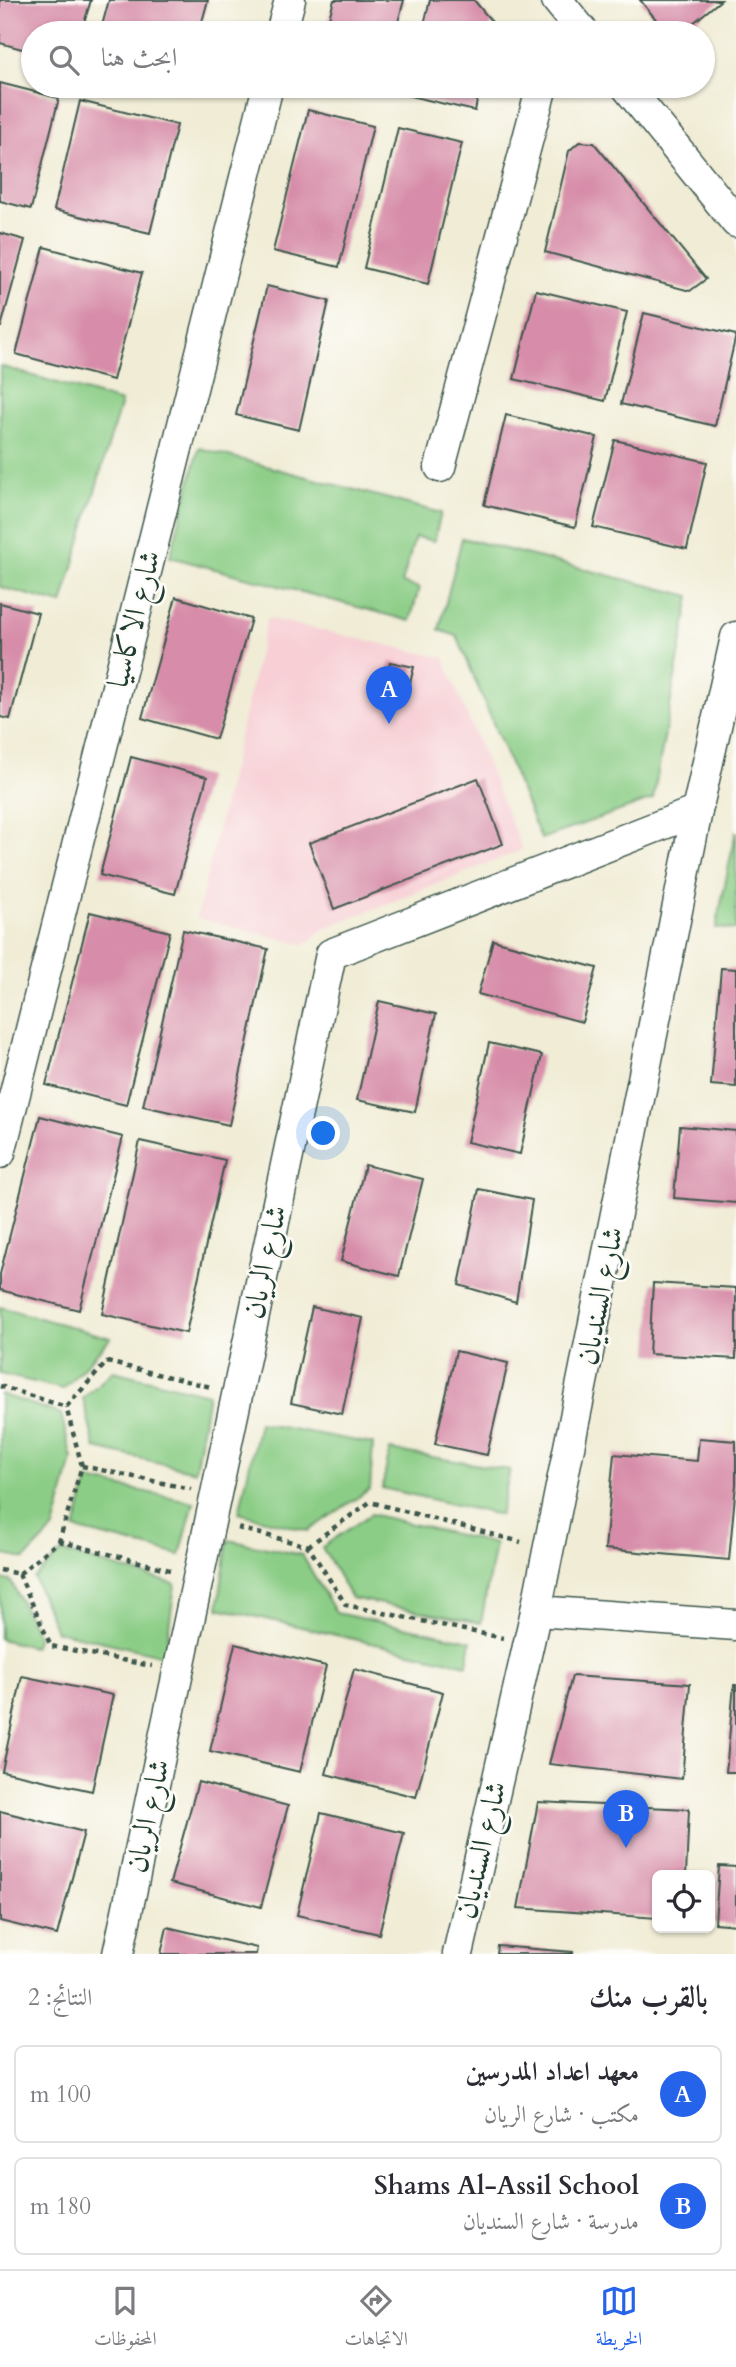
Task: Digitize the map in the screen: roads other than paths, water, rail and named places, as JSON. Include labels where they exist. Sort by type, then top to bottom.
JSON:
[{"type":"street","points":[[284,21],[290,0]]},
{"type":"street","name":"شارع الاكاسيا","points":[[0,1153],[265,98]]},
{"type":"street","points":[[440,467],[539,98]]},
{"type":"street","points":[[636,98],[736,222]]},
{"type":"street","name":"شارع السنديان","points":[[458,1954],[536,1611],[697,811],[736,637]]},
{"type":"street","name":"شارع الريان","points":[[118,1954],[331,954],[697,811]]},
{"type":"street","points":[[536,1611],[736,1625]]},
{"type":"place","name":"معهد اعداد المدرسين","points":[[389,724]]},
{"type":"place","name":"Shams Al-Assil School","points":[[626,1848]]}]
